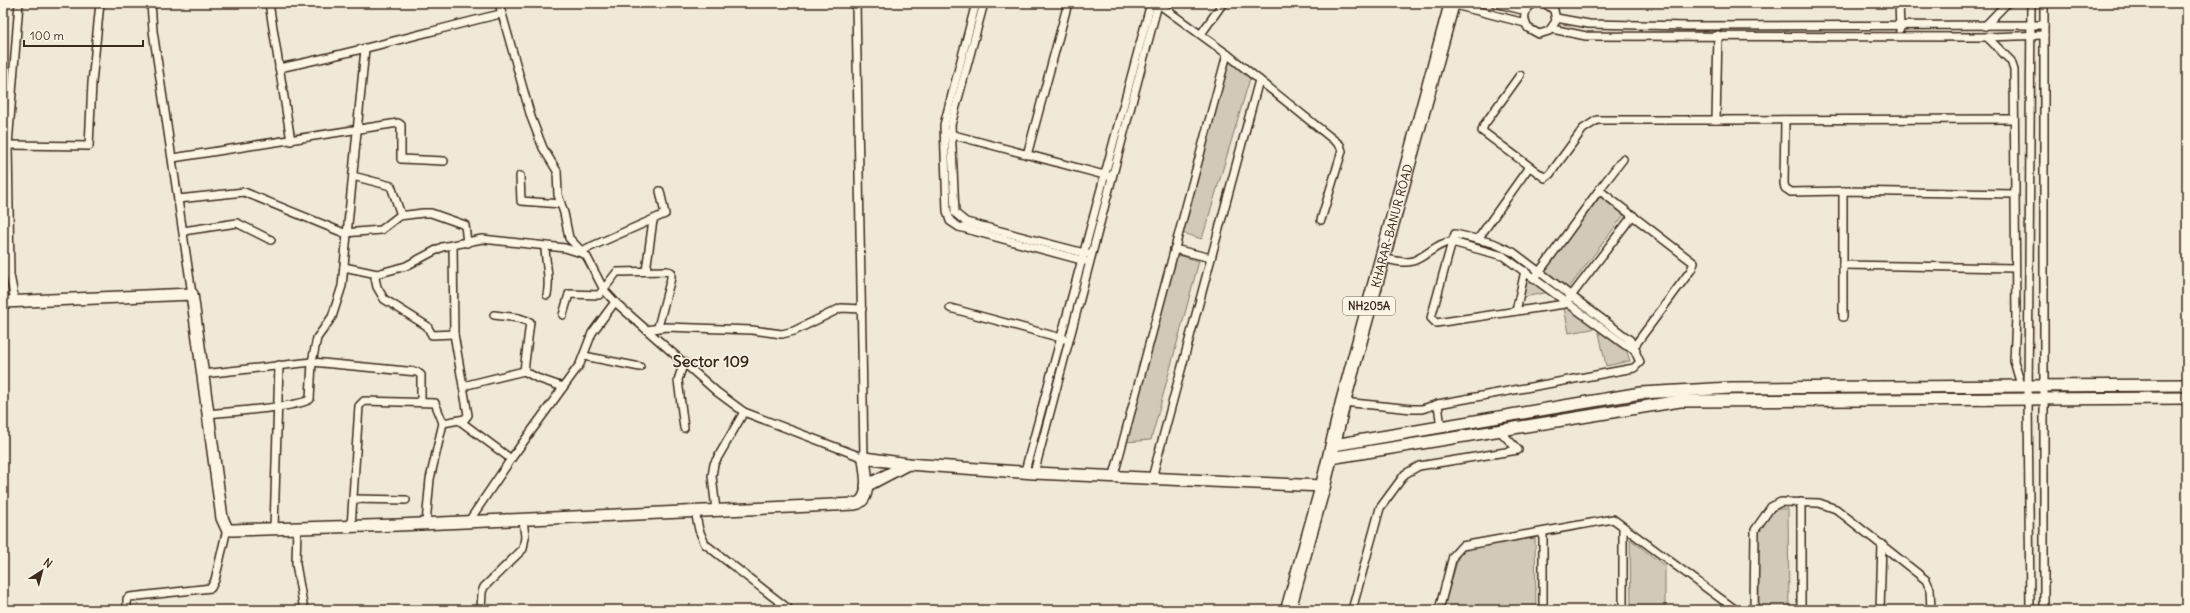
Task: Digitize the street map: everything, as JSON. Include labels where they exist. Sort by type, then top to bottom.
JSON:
[{"type":"highway","name":"KHARAR-BANUR ROAD","points":[[1288,610],[1323,486],[1343,402],[1451,3]]},
{"type":"main road","points":[[3,302],[192,294],[222,518],[227,529],[351,527],[855,504],[862,500],[865,495],[866,486],[864,458],[908,464],[1029,472],[1323,486]]},
{"type":"main road","points":[[1332,451],[1441,428],[1648,393],[1731,388],[2187,384]]},
{"type":"main road","points":[[1332,451],[1500,431],[1680,401],[2187,398]]},
{"type":"main road","points":[[866,486],[908,464]]},
{"type":"street","points":[[15,301],[10,275],[8,145],[19,3]]},
{"type":"street","points":[[8,145],[89,146],[92,83],[100,3]]},
{"type":"street","points":[[151,3],[153,31],[192,294]]},
{"type":"street","points":[[269,3],[291,141]]},
{"type":"street","points":[[499,3],[500,14],[536,130],[543,148],[557,171],[558,194],[568,238],[582,252],[604,290],[614,302],[744,412],[864,458],[856,3]]},
{"type":"street","points":[[976,3],[947,134],[947,211],[950,221],[959,227],[1087,257]]},
{"type":"street","points":[[947,134],[984,3]]},
{"type":"street","points":[[1027,155],[1068,3]]},
{"type":"street","points":[[1029,472],[1069,340],[1087,257],[1155,3],[1201,34],[1338,142],[1342,148],[1321,220]]},
{"type":"street","points":[[1201,34],[1223,3]]},
{"type":"street","points":[[1451,3],[1525,23],[1534,33],[1544,34],[1552,29],[1556,18],[1554,10],[1544,3]]},
{"type":"street","points":[[1495,3],[1526,11]]},
{"type":"street","points":[[1525,23],[1526,11],[1535,3]]},
{"type":"street","points":[[1899,3],[1901,36]]},
{"type":"street","points":[[1985,26],[2007,3]]},
{"type":"street","points":[[2025,385],[2031,3]]},
{"type":"street","points":[[2044,3],[2042,385],[2044,610]]},
{"type":"street","points":[[279,68],[366,49],[432,30],[500,14]]},
{"type":"street","points":[[1556,18],[1589,24],[1688,26],[2044,25]]},
{"type":"street","points":[[1552,29],[1586,36],[1718,35],[1987,37],[2044,35]]},
{"type":"street","points":[[1716,120],[1718,35]]},
{"type":"street","points":[[1987,37],[2013,64],[2015,268],[2014,351],[2028,399],[2030,610]]},
{"type":"street","points":[[209,414],[278,407],[306,402],[310,399],[312,362],[318,335],[333,314],[342,286],[366,49]]},
{"type":"street","points":[[1114,475],[1227,54]]},
{"type":"street","points":[[1520,75],[1482,131],[1542,176],[1548,176],[1583,129],[1597,120],[2014,119]]},
{"type":"street","points":[[1152,478],[1259,80]]},
{"type":"street","points":[[1785,120],[1784,183],[1787,190],[1797,193],[1843,191],[2014,194]]},
{"type":"street","points":[[172,158],[400,124],[401,159],[444,161]]},
{"type":"street","points":[[947,134],[1108,176]]},
{"type":"street","points":[[1537,276],[1598,190],[1623,159]]},
{"type":"street","points":[[1478,239],[1529,166]]},
{"type":"street","points":[[353,176],[392,186],[401,215]]},
{"type":"street","points":[[520,176],[521,201],[561,204]]},
{"type":"street","points":[[1598,190],[1694,263],[1691,270],[1634,348]]},
{"type":"street","points":[[344,266],[377,274],[406,266],[439,248],[482,239],[565,248],[582,252],[663,216],[666,212],[660,191]]},
{"type":"street","points":[[1843,191],[1843,316]]},
{"type":"street","points":[[178,199],[244,192],[338,232],[348,234],[381,230],[401,215],[431,213],[464,224],[466,226],[467,243]]},
{"type":"street","points":[[1343,402],[1422,409],[1438,404],[1634,368],[1640,362],[1634,348],[1569,299],[1537,276],[1507,248],[1478,239],[1455,234],[1432,315],[1433,321],[1439,324],[1516,311],[1569,299],[1633,216]]},
{"type":"street","points":[[646,271],[653,220]]},
{"type":"street","points":[[183,231],[238,223],[271,240]]},
{"type":"street","points":[[1382,258],[1402,262],[1414,260],[1445,243],[1452,242],[1503,256],[1525,271],[1537,276]]},
{"type":"street","points":[[443,423],[460,421],[468,416],[454,334],[453,245]]},
{"type":"street","points":[[545,246],[545,263],[548,276],[547,295]]},
{"type":"street","points":[[1174,249],[1212,258]]},
{"type":"street","points":[[1029,472],[1060,338],[1087,257]]},
{"type":"street","points":[[1843,265],[2015,268]]},
{"type":"street","points":[[563,315],[569,294],[595,296],[604,290],[612,276],[617,272],[667,271],[672,275],[658,327]]},
{"type":"street","points":[[1516,311],[1525,271]]},
{"type":"street","points":[[377,274],[375,278],[377,287],[384,299],[427,326],[432,335],[454,334]]},
{"type":"street","points":[[469,522],[511,459],[584,356],[592,333],[614,302]]},
{"type":"street","points":[[647,330],[658,327],[752,330],[782,334],[794,331],[841,308],[862,309]]},
{"type":"street","points":[[950,308],[1069,340]]},
{"type":"street","points":[[494,315],[516,318],[530,322],[524,371]]},
{"type":"street","points":[[584,356],[640,367]]},
{"type":"street","points":[[203,374],[312,362],[418,372],[421,374],[421,401]]},
{"type":"street","points":[[684,362],[678,380],[684,428]]},
{"type":"street","points":[[274,528],[279,365]]},
{"type":"street","points":[[463,386],[524,371],[537,378],[563,387]]},
{"type":"street","points":[[351,527],[360,404],[364,401],[435,402],[443,423],[430,479],[426,523]]},
{"type":"street","points":[[1438,404],[1441,428]]},
{"type":"street","points":[[716,510],[712,476],[714,464],[744,412]]},
{"type":"street","points":[[460,421],[511,459]]},
{"type":"street","points":[[1352,610],[1380,508],[1405,474],[1413,468],[1518,450],[1500,431]]},
{"type":"street","points":[[353,499],[406,500]]},
{"type":"street","points":[[1754,610],[1755,530],[1771,507],[1778,502],[1801,502],[1819,503],[1832,506],[1926,580],[1930,589],[1931,610]]},
{"type":"street","points":[[1801,502],[1801,610]]},
{"type":"street","points":[[696,511],[699,530],[705,544],[790,610]]},
{"type":"street","points":[[481,610],[484,587],[523,549],[526,537],[522,519]]},
{"type":"street","points":[[1439,610],[1453,556],[1458,548],[1462,546],[1543,533],[1613,519],[1736,610]]},
{"type":"street","points":[[297,527],[296,564],[304,610]]},
{"type":"street","points":[[1623,527],[1623,610]]},
{"type":"street","points":[[127,610],[127,599],[130,597],[211,588],[215,580],[227,529]]},
{"type":"street","points":[[1543,533],[1543,610]]},
{"type":"street","points":[[1880,610],[1882,544]]},
{"type":"shaded area","points":[[1230,58],[1251,75],[1202,239],[1179,232]]},
{"type":"shaded area","points":[[1600,197],[1624,215],[1568,289],[1544,271]]},
{"type":"shaded area","points":[[1175,254],[1199,261],[1151,440],[1125,442]]},
{"type":"shaded area","points":[[1526,276],[1549,292],[1524,297],[1521,294]]},
{"type":"shaded area","points":[[1563,303],[1620,343],[1626,349],[1630,361],[1606,366],[1598,328],[1569,333]]},
{"type":"shaded area","points":[[1769,509],[1788,509],[1789,610],[1759,610],[1758,527]]},
{"type":"shaded area","points":[[1535,536],[1536,610],[1443,610],[1462,545]]},
{"type":"shaded area","points":[[1630,539],[1665,566],[1665,610],[1631,610]]},
{"type":"district","name":"Sector 109","points":[[711,361]]}]
